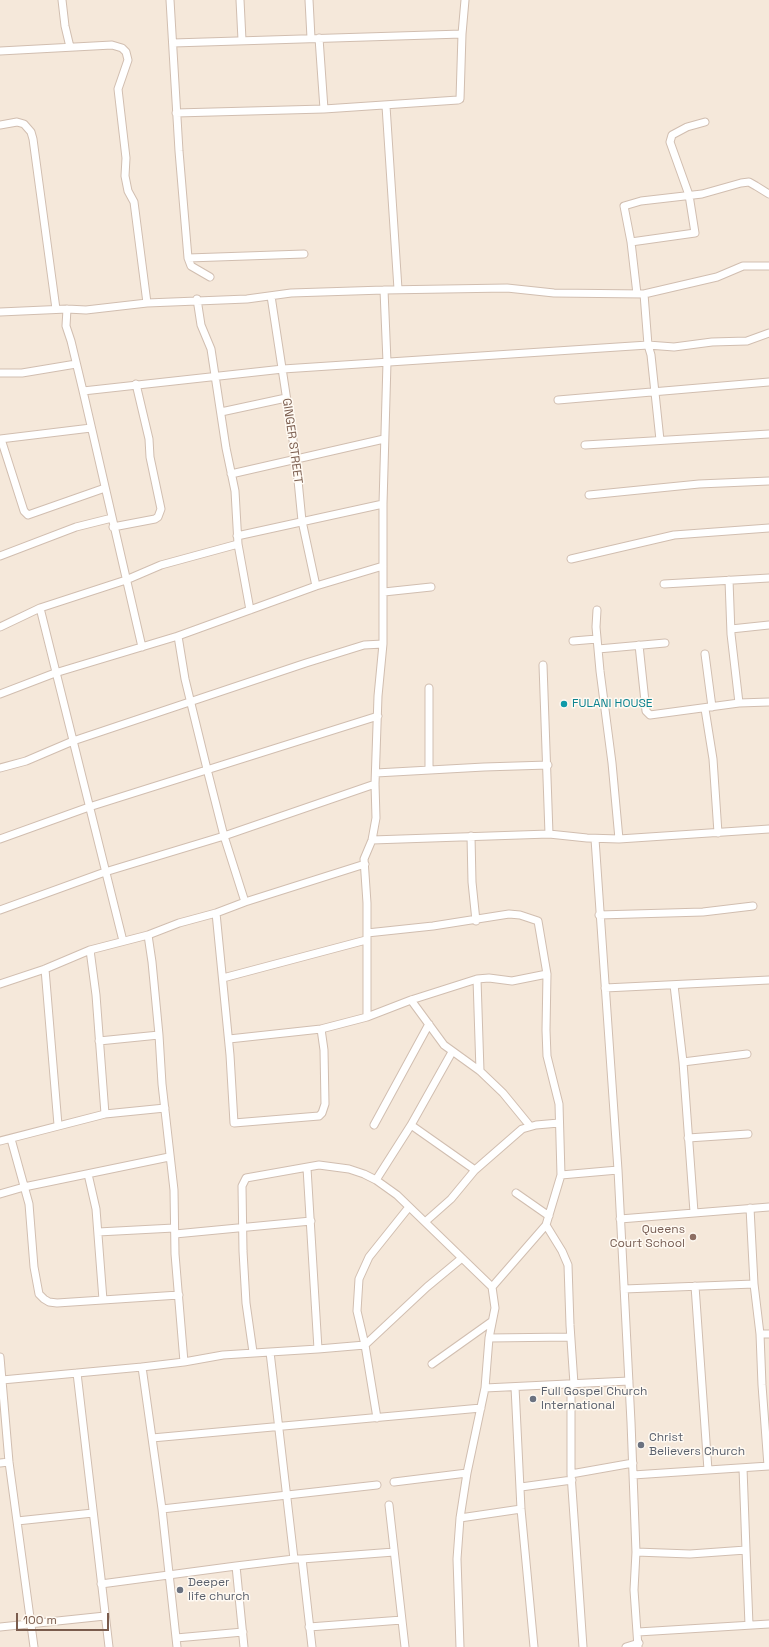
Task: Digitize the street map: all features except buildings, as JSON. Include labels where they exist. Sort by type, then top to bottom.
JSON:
[{"type":"street","points":[[62,0],[65,26],[70,47]]},
{"type":"street","points":[[170,0],[176,113],[188,258],[191,266],[210,277]]},
{"type":"street","points":[[240,0],[242,40]]},
{"type":"street","points":[[309,0],[311,38]]},
{"type":"street","points":[[176,113],[386,106],[460,99],[462,34],[465,0]]},
{"type":"street","points":[[173,43],[462,34]]},
{"type":"street","points":[[319,38],[324,109]]},
{"type":"street","points":[[0,51],[116,46],[122,48],[128,56],[119,86],[119,105],[126,158],[124,176],[128,191],[134,202],[147,302]]},
{"type":"street","points":[[386,106],[398,289]]},
{"type":"street","points":[[0,125],[17,122],[24,124],[31,132],[56,309]]},
{"type":"street","points":[[631,242],[695,233],[689,195],[670,142],[672,135],[677,132],[687,127],[705,122]]},
{"type":"street","points":[[660,440],[651,355],[624,206],[641,201],[702,194],[749,182],[769,194]]},
{"type":"street","points":[[188,258],[304,254]]},
{"type":"street","points":[[0,312],[56,309],[86,310],[147,302],[398,289],[507,288],[554,293],[641,294],[717,277],[743,266],[769,266]]},
{"type":"street","points":[[367,1017],[367,903],[365,854],[372,840],[376,818],[375,784],[380,659],[383,644],[383,504],[387,362],[384,290]]},
{"type":"street","name":"GINGER STREET","points":[[271,296],[296,460],[302,521],[316,586]]},
{"type":"street","points":[[197,299],[202,325],[211,349],[216,376],[235,491],[238,544],[250,610]]},
{"type":"street","points":[[67,309],[66,326],[83,390],[142,647]]},
{"type":"street","points":[[83,390],[283,369],[648,345],[674,347],[712,342],[747,341],[769,333]]},
{"type":"street","points":[[0,373],[22,372],[76,364]]},
{"type":"street","points":[[558,400],[769,382]]},
{"type":"street","points":[[113,526],[155,519],[160,514],[149,439],[136,384]]},
{"type":"street","points":[[221,412],[286,398]]},
{"type":"street","points":[[91,428],[0,439],[24,511],[28,516],[105,488]]},
{"type":"street","points":[[585,445],[769,434]]},
{"type":"street","points":[[231,474],[384,439]]},
{"type":"street","points":[[589,496],[699,484],[769,481]]},
{"type":"street","points":[[237,536],[383,504]]},
{"type":"street","points":[[1,554],[76,527],[112,518]]},
{"type":"street","points":[[571,559],[674,535],[769,528]]},
{"type":"street","points":[[0,627],[40,608],[126,580],[177,560],[238,544]]},
{"type":"street","points":[[0,694],[55,674],[178,636],[316,586],[383,566]]},
{"type":"street","points":[[664,584],[769,578]]},
{"type":"street","points":[[729,580],[731,629],[739,703]]},
{"type":"street","points":[[384,592],[431,587]]},
{"type":"street","points":[[40,608],[55,674],[123,941]]},
{"type":"street","points":[[597,610],[597,639],[612,763],[619,839]]},
{"type":"street","points":[[731,629],[769,625]]},
{"type":"street","points":[[178,636],[191,702],[207,769],[224,836],[245,902]]},
{"type":"street","points":[[573,641],[597,639]]},
{"type":"street","points":[[598,649],[665,643]]},
{"type":"street","points":[[0,768],[26,761],[73,742],[343,651],[364,645],[383,644]]},
{"type":"street","points":[[639,645],[648,714],[650,715],[739,703],[769,702]]},
{"type":"street","points":[[705,654],[708,708],[714,759],[718,833]]},
{"type":"street","points":[[543,665],[548,765],[549,834]]},
{"type":"street","points":[[429,688],[429,769]]},
{"type":"street","points":[[0,839],[89,807],[378,716]]},
{"type":"street","points":[[376,773],[429,769],[548,765]]},
{"type":"street","points":[[0,910],[105,872],[224,836],[375,784]]},
{"type":"street","points":[[372,840],[549,834],[595,839],[619,839],[769,830]]},
{"type":"street","points":[[471,836],[471,877],[476,921]]},
{"type":"street","points":[[595,839],[599,915],[618,1170],[633,1463],[636,1552],[634,1590],[639,1645],[626,1647]]},
{"type":"street","points":[[0,984],[45,970],[90,950],[148,935],[179,923],[216,913],[245,902],[365,864]]},
{"type":"street","points":[[599,915],[703,912],[753,906]]},
{"type":"street","points":[[216,913],[229,1039],[234,1123],[319,1116],[324,1110],[325,1104],[324,1050],[321,1029]]},
{"type":"street","points":[[223,978],[366,936],[476,921],[514,914],[538,921],[547,974],[547,1056],[559,1104],[561,1175],[546,1225],[492,1287]]},
{"type":"street","points":[[148,935],[159,1035],[160,1070],[174,1190],[175,1231],[184,1362]]},
{"type":"street","points":[[90,950],[105,1114]]},
{"type":"street","points":[[45,970],[58,1125]]},
{"type":"street","points":[[229,1039],[321,1029],[367,1017],[411,1000],[478,979],[489,978],[512,981],[547,974]]},
{"type":"street","points":[[478,979],[480,1071]]},
{"type":"street","points":[[605,988],[769,980]]},
{"type":"street","points":[[674,985],[683,1062],[694,1212]]},
{"type":"street","points":[[411,1000],[436,1036],[452,1052],[480,1071],[515,1106],[530,1126]]},
{"type":"street","points":[[374,1125],[429,1024]]},
{"type":"street","points":[[99,1041],[159,1035]]},
{"type":"street","points":[[376,1180],[411,1125],[452,1052]]},
{"type":"street","points":[[683,1062],[747,1054]]},
{"type":"street","points":[[0,1141],[105,1114],[165,1108]]},
{"type":"street","points":[[425,1222],[451,1199],[475,1170],[505,1142],[530,1126],[559,1123]]},
{"type":"street","points":[[411,1125],[475,1170]]},
{"type":"street","points":[[688,1138],[748,1134]]},
{"type":"street","points":[[11,1139],[29,1204],[34,1268],[39,1294],[49,1302],[57,1303],[180,1295]]},
{"type":"street","points":[[0,1194],[24,1187],[169,1157]]},
{"type":"street","points":[[253,1352],[246,1303],[242,1227],[242,1186],[246,1178],[319,1165],[349,1169],[376,1180],[409,1207],[492,1287],[495,1308],[491,1322],[485,1388],[466,1473],[460,1518],[457,1559],[460,1647]]},
{"type":"street","points":[[307,1168],[318,1349]]},
{"type":"street","points":[[561,1175],[618,1170]]},
{"type":"street","points":[[88,1174],[96,1209],[104,1300]]},
{"type":"street","points":[[516,1193],[549,1216]]},
{"type":"street","points":[[620,1219],[769,1206]]},
{"type":"street","points":[[377,1418],[365,1345],[356,1311],[358,1280],[369,1257],[409,1207]]},
{"type":"street","points":[[633,1475],[768,1466],[760,1334],[754,1284],[750,1208]]},
{"type":"street","points":[[98,1232],[175,1231],[311,1221]]},
{"type":"street","points":[[546,1225],[562,1251],[568,1265],[572,1384],[571,1477],[583,1647]]},
{"type":"street","points":[[2,1380],[142,1367],[253,1352],[365,1345],[427,1286],[462,1258]]},
{"type":"street","points":[[624,1289],[754,1284]]},
{"type":"street","points":[[695,1286],[708,1470]]},
{"type":"street","points":[[432,1364],[491,1322]]},
{"type":"street","points":[[760,1334],[769,1334]]},
{"type":"street","points":[[489,1338],[570,1336]]},
{"type":"street","points":[[270,1352],[294,1559]]},
{"type":"street","points":[[0,1357],[9,1462],[34,1647]]},
{"type":"street","points":[[142,1367],[162,1509],[177,1647]]},
{"type":"street","points":[[77,1374],[92,1513],[109,1647]]},
{"type":"street","points":[[485,1388],[629,1381]]},
{"type":"street","points":[[515,1387],[521,1509],[534,1647]]},
{"type":"street","points":[[152,1438],[279,1428],[481,1408]]},
{"type":"street","points":[[0,1463],[9,1462]]},
{"type":"street","points":[[521,1487],[633,1463]]},
{"type":"street","points":[[743,1468],[749,1625]]},
{"type":"street","points":[[394,1482],[466,1473]]},
{"type":"street","points":[[162,1509],[286,1494],[378,1485]]},
{"type":"street","points":[[389,1505],[405,1647]]},
{"type":"street","points":[[460,1518],[521,1509]]},
{"type":"street","points":[[17,1521],[92,1513]]},
{"type":"street","points":[[636,1552],[690,1554],[746,1550]]},
{"type":"street","points":[[101,1584],[294,1559],[394,1552]]},
{"type":"street","points":[[302,1559],[312,1647]]},
{"type":"street","points":[[236,1566],[244,1647]]},
{"type":"street","points":[[0,1627],[105,1616]]},
{"type":"street","points":[[310,1627],[402,1620]]},
{"type":"street","points":[[638,1632],[769,1624]]},
{"type":"street","points":[[176,1638],[243,1632]]},
{"type":"shaded area","points":[[0,0],[769,0],[769,1647],[0,1647]]},
{"type":"place","name":"FULANI HOUSE","points":[[564,704]]},
{"type":"place","name":"Queens Court School","points":[[693,1237]]},
{"type":"place","name":"Full Gospel Church International","points":[[533,1399]]},
{"type":"place","name":"Christ Believers Church","points":[[641,1445]]},
{"type":"place","name":"Deeper life church","points":[[180,1590]]}]
